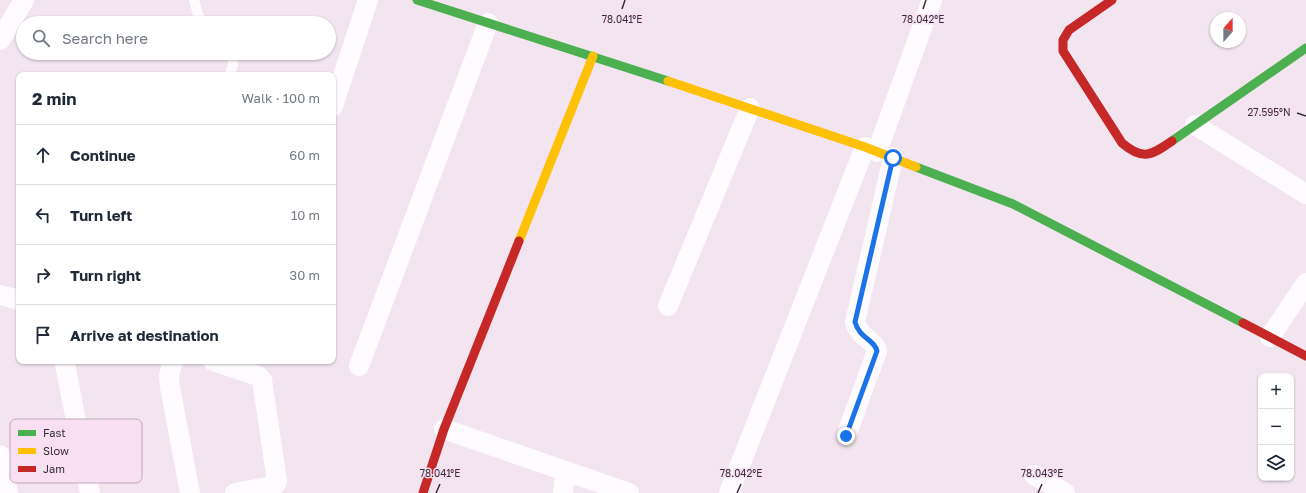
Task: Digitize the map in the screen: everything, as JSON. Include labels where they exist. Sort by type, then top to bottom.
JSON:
[{"type":"street","points":[[0,40],[24,0]]},
{"type":"street","points":[[336,97],[368,0]]},
{"type":"street","points":[[417,0],[593,56],[879,152],[1014,204],[1306,356]]},
{"type":"street","points":[[729,493],[879,152],[932,0]]},
{"type":"street","points":[[1112,0],[1069,30],[1064,36],[1062,44],[1063,51],[1122,143],[1132,151],[1142,155],[1156,152],[1306,48]]},
{"type":"street","points":[[359,366],[488,23]]},
{"type":"street","points":[[423,493],[444,429],[593,56]]},
{"type":"street","points":[[668,306],[750,108]]},
{"type":"street","points":[[1196,125],[1306,194]]},
{"type":"street","points":[[846,436],[877,351],[877,347],[862,336],[857,329],[855,322],[879,152]]},
{"type":"street","points":[[1270,337],[1306,283]]},
{"type":"street","points":[[0,295],[16,299]]},
{"type":"street","points":[[65,364],[76,419]]},
{"type":"street","points":[[172,364],[170,375],[170,387],[190,493]]},
{"type":"street","points":[[222,364],[258,376],[262,380],[277,481],[273,486],[235,493]]},
{"type":"street","points":[[444,429],[629,493]]},
{"type":"street","points":[[0,455],[8,493]]},
{"type":"street","points":[[563,493],[565,471]]},
{"type":"street","points":[[1034,475],[1065,493]]},
{"type":"street","points":[[88,483],[90,493]]},
{"type":"lane","points":[[194,0],[199,16]]},
{"type":"lane","points":[[231,72],[233,60]]},
{"type":"traffic: fast","points":[[417,0],[668,81]]},
{"type":"traffic: fast","points":[[1172,141],[1306,48]]},
{"type":"traffic: fast","points":[[916,167],[1013,204],[1243,323]]},
{"type":"traffic: slow","points":[[519,241],[593,56]]},
{"type":"traffic: slow","points":[[668,81],[865,147],[916,167]]},
{"type":"traffic: jam","points":[[1112,0],[1069,30],[1063,40],[1063,51],[1122,143],[1129,149],[1142,154],[1153,153],[1172,141]]},
{"type":"traffic: jam","points":[[423,493],[444,429],[519,241]]},
{"type":"traffic: jam","points":[[1243,323],[1306,356]]},
{"type":"route","points":[[846,436],[877,351],[877,347],[862,336],[857,329],[855,322],[893,158]]}]
